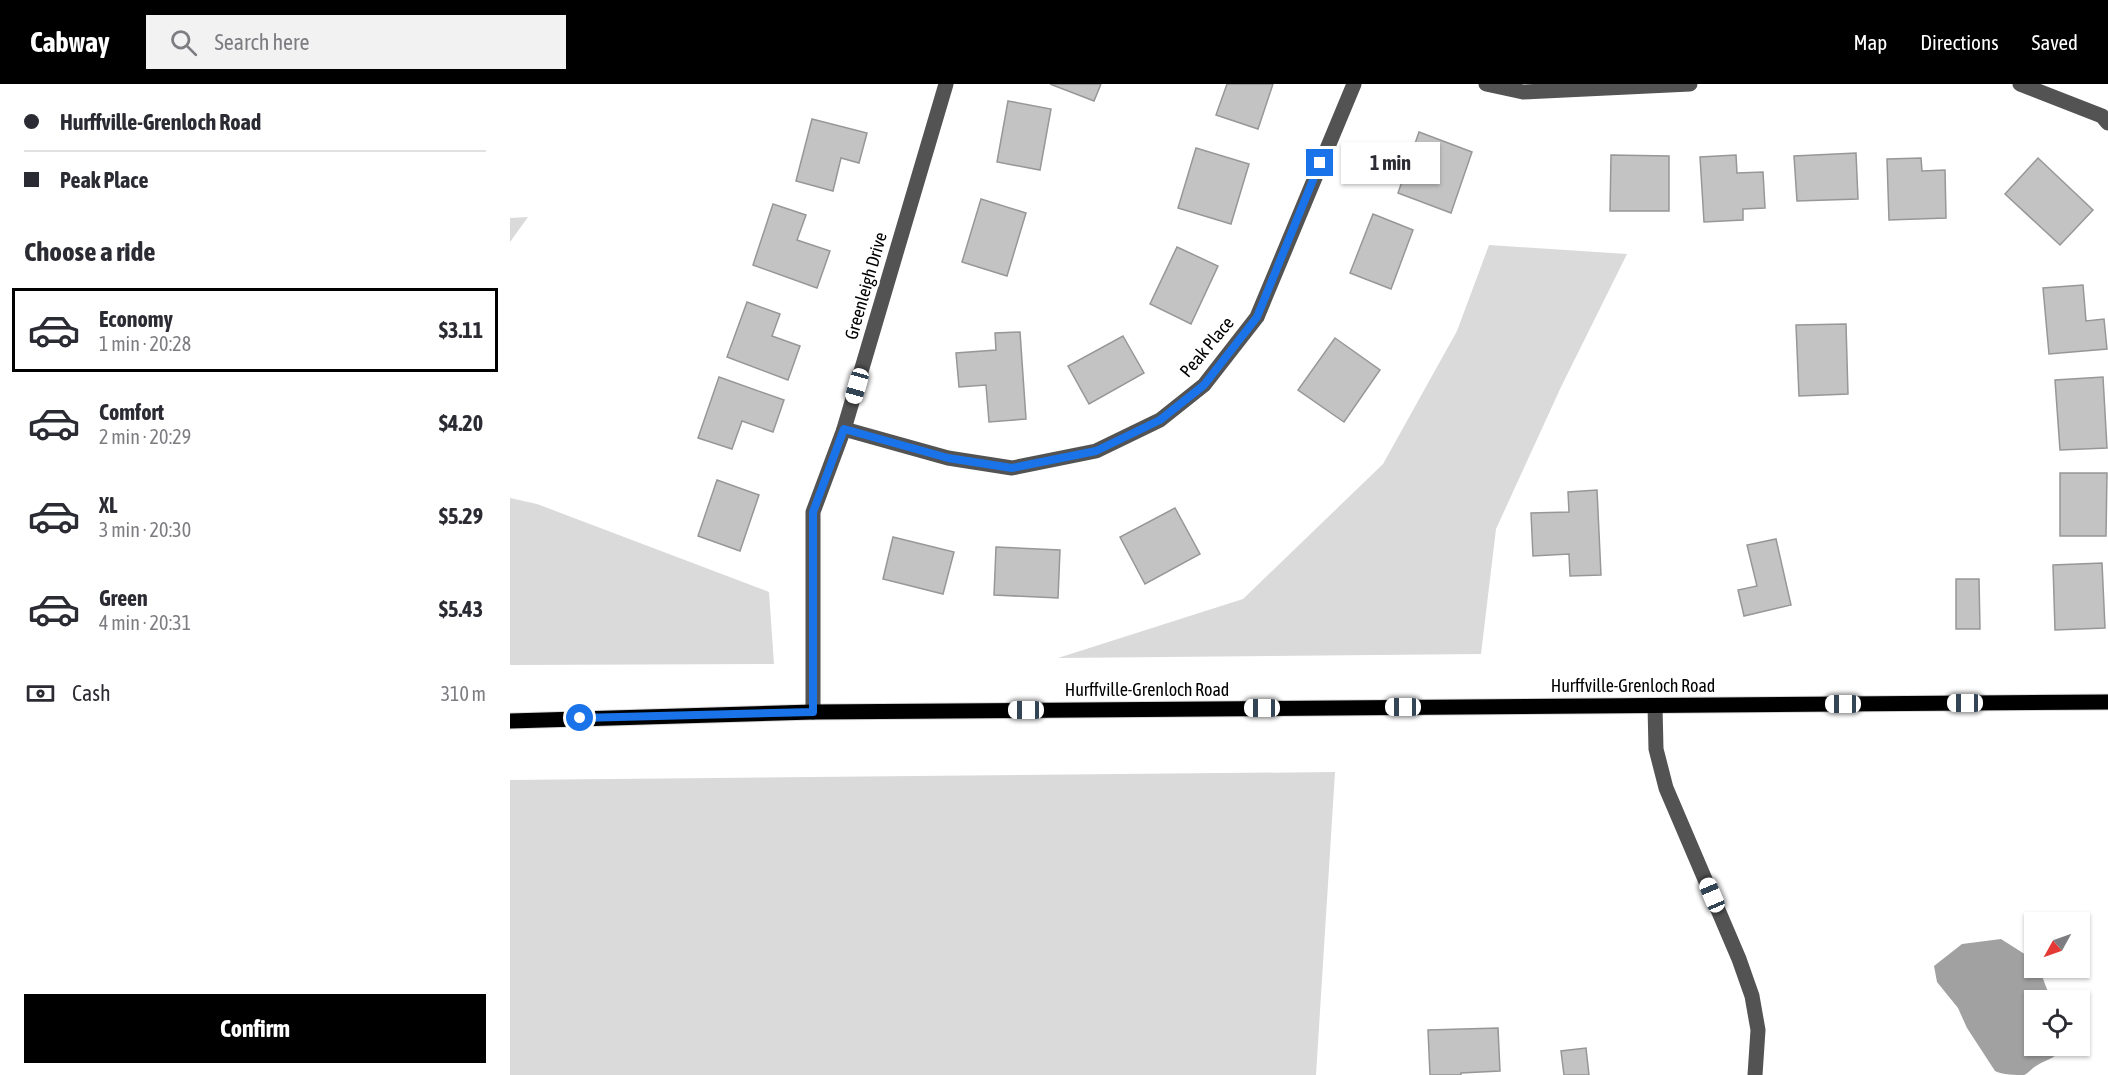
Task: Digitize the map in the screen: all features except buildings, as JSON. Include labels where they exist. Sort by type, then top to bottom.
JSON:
[{"type":"main road","name":"Hurffville-Grenloch Road","points":[[510,721],[813,712],[2108,702]]},
{"type":"street","name":"Greenleigh Drive","points":[[813,712],[813,512],[844,429],[946,84]]},
{"type":"street","name":"Peak Place","points":[[844,429],[948,458],[1012,468],[1096,451],[1160,420],[1204,385],[1257,317],[1354,84]]},
{"type":"street","points":[[1486,84],[1523,92],[1690,84]]},
{"type":"street","points":[[2020,84],[2102,116],[2108,123]]},
{"type":"street","points":[[1655,706],[1656,749],[1666,788],[1739,959],[1752,996],[1758,1030],[1755,1075]]},
{"type":"shaded area","points":[[528,217],[510,242],[510,218]]},
{"type":"shaded area","points":[[1489,245],[1627,254],[1561,387],[1496,529],[1481,654],[1058,658],[1243,599],[1383,464],[1457,331]]},
{"type":"shaded area","points":[[510,498],[537,504],[769,592],[774,664],[510,665]]},
{"type":"shaded area","points":[[1335,772],[1316,1075],[510,1075],[510,780]]},
{"type":"shaded area","points":[[2001,939],[2024,954],[2024,978],[2043,978],[2047,990],[2024,990],[2024,1056],[2055,1056],[2024,1075],[1995,1071],[1967,1028],[1958,1008],[1937,982],[1934,966],[1962,944]]},
{"type":"route","points":[[580,718],[813,712],[813,512],[844,429],[948,458],[1012,468],[1096,451],[1160,420],[1204,385],[1257,317],[1320,163]]}]
